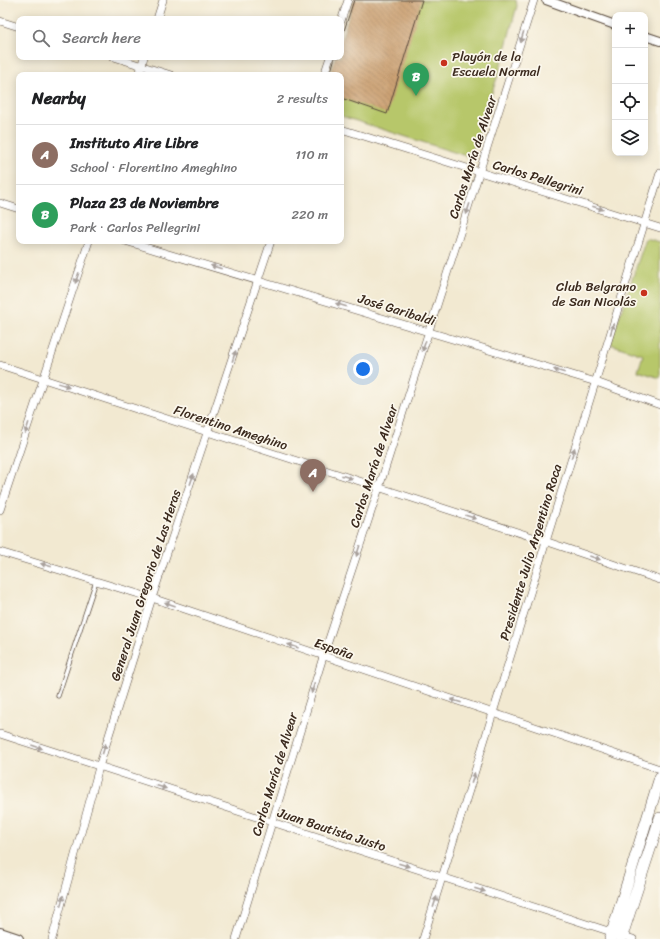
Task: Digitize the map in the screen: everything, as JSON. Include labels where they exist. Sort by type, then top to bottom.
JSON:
[{"type":"main road","points":[[620,937],[660,777]]},
{"type":"main road","points":[[620,937],[660,818]]},
{"type":"main road","points":[[0,933],[18,939]]},
{"type":"street","points":[[158,16],[163,0]]},
{"type":"street","points":[[343,16],[348,0]]},
{"type":"street","name":"Carlos María de Alvear","points":[[236,939],[323,657],[379,488],[534,0]]},
{"type":"street","points":[[546,0],[612,24]]},
{"type":"street","points":[[0,21],[16,26]]},
{"type":"street","points":[[648,37],[660,42]]},
{"type":"street","points":[[123,60],[161,72]]},
{"type":"street","points":[[140,72],[143,60]]},
{"type":"street","points":[[325,72],[329,60]]},
{"type":"street","name":"Carlos Pellegrini","points":[[344,130],[660,228]]},
{"type":"street","name":"Presidente Julio Argentino Roca","points":[[423,939],[443,878],[545,541],[596,382],[643,222],[660,173]]},
{"type":"street","points":[[0,203],[16,208]]},
{"type":"street","points":[[0,510],[88,244]]},
{"type":"street","name":"José Garibaldi","points":[[135,244],[596,382],[660,405]]},
{"type":"street","name":"General Juan Gregorio de Las Heras","points":[[52,939],[99,767],[152,598],[270,244]]},
{"type":"street","name":"Florentino Ameghino","points":[[0,365],[545,541],[660,580]]},
{"type":"street","name":"España","points":[[0,552],[152,598],[323,657],[660,769]]},
{"type":"street","name":"Juan Bautista Justo","points":[[0,734],[620,937]]},
{"type":"lane","points":[[58,696],[96,580]]},
{"type":"green space","points":[[354,0],[516,0],[517,6],[498,75],[472,151],[466,156],[344,117],[344,72],[331,72],[334,60],[344,60],[344,31]]},
{"type":"green space","name":"Club Belgrano de San Nicolás","points":[[646,238],[660,242],[660,378],[638,371],[643,355],[610,344]]},
{"type":"building","points":[[354,0],[422,0],[387,114],[344,99],[344,72],[331,72],[334,60],[344,60],[344,31]]},
{"type":"place","name":"Playón de la Escuela Normal","points":[[444,63]]},
{"type":"place","name":"Plaza 23 de Noviembre","points":[[416,96]]},
{"type":"place","name":"Club Belgrano de San Nicolás","points":[[644,293]]},
{"type":"place","name":"Instituto Aire Libre","points":[[313,492]]}]
